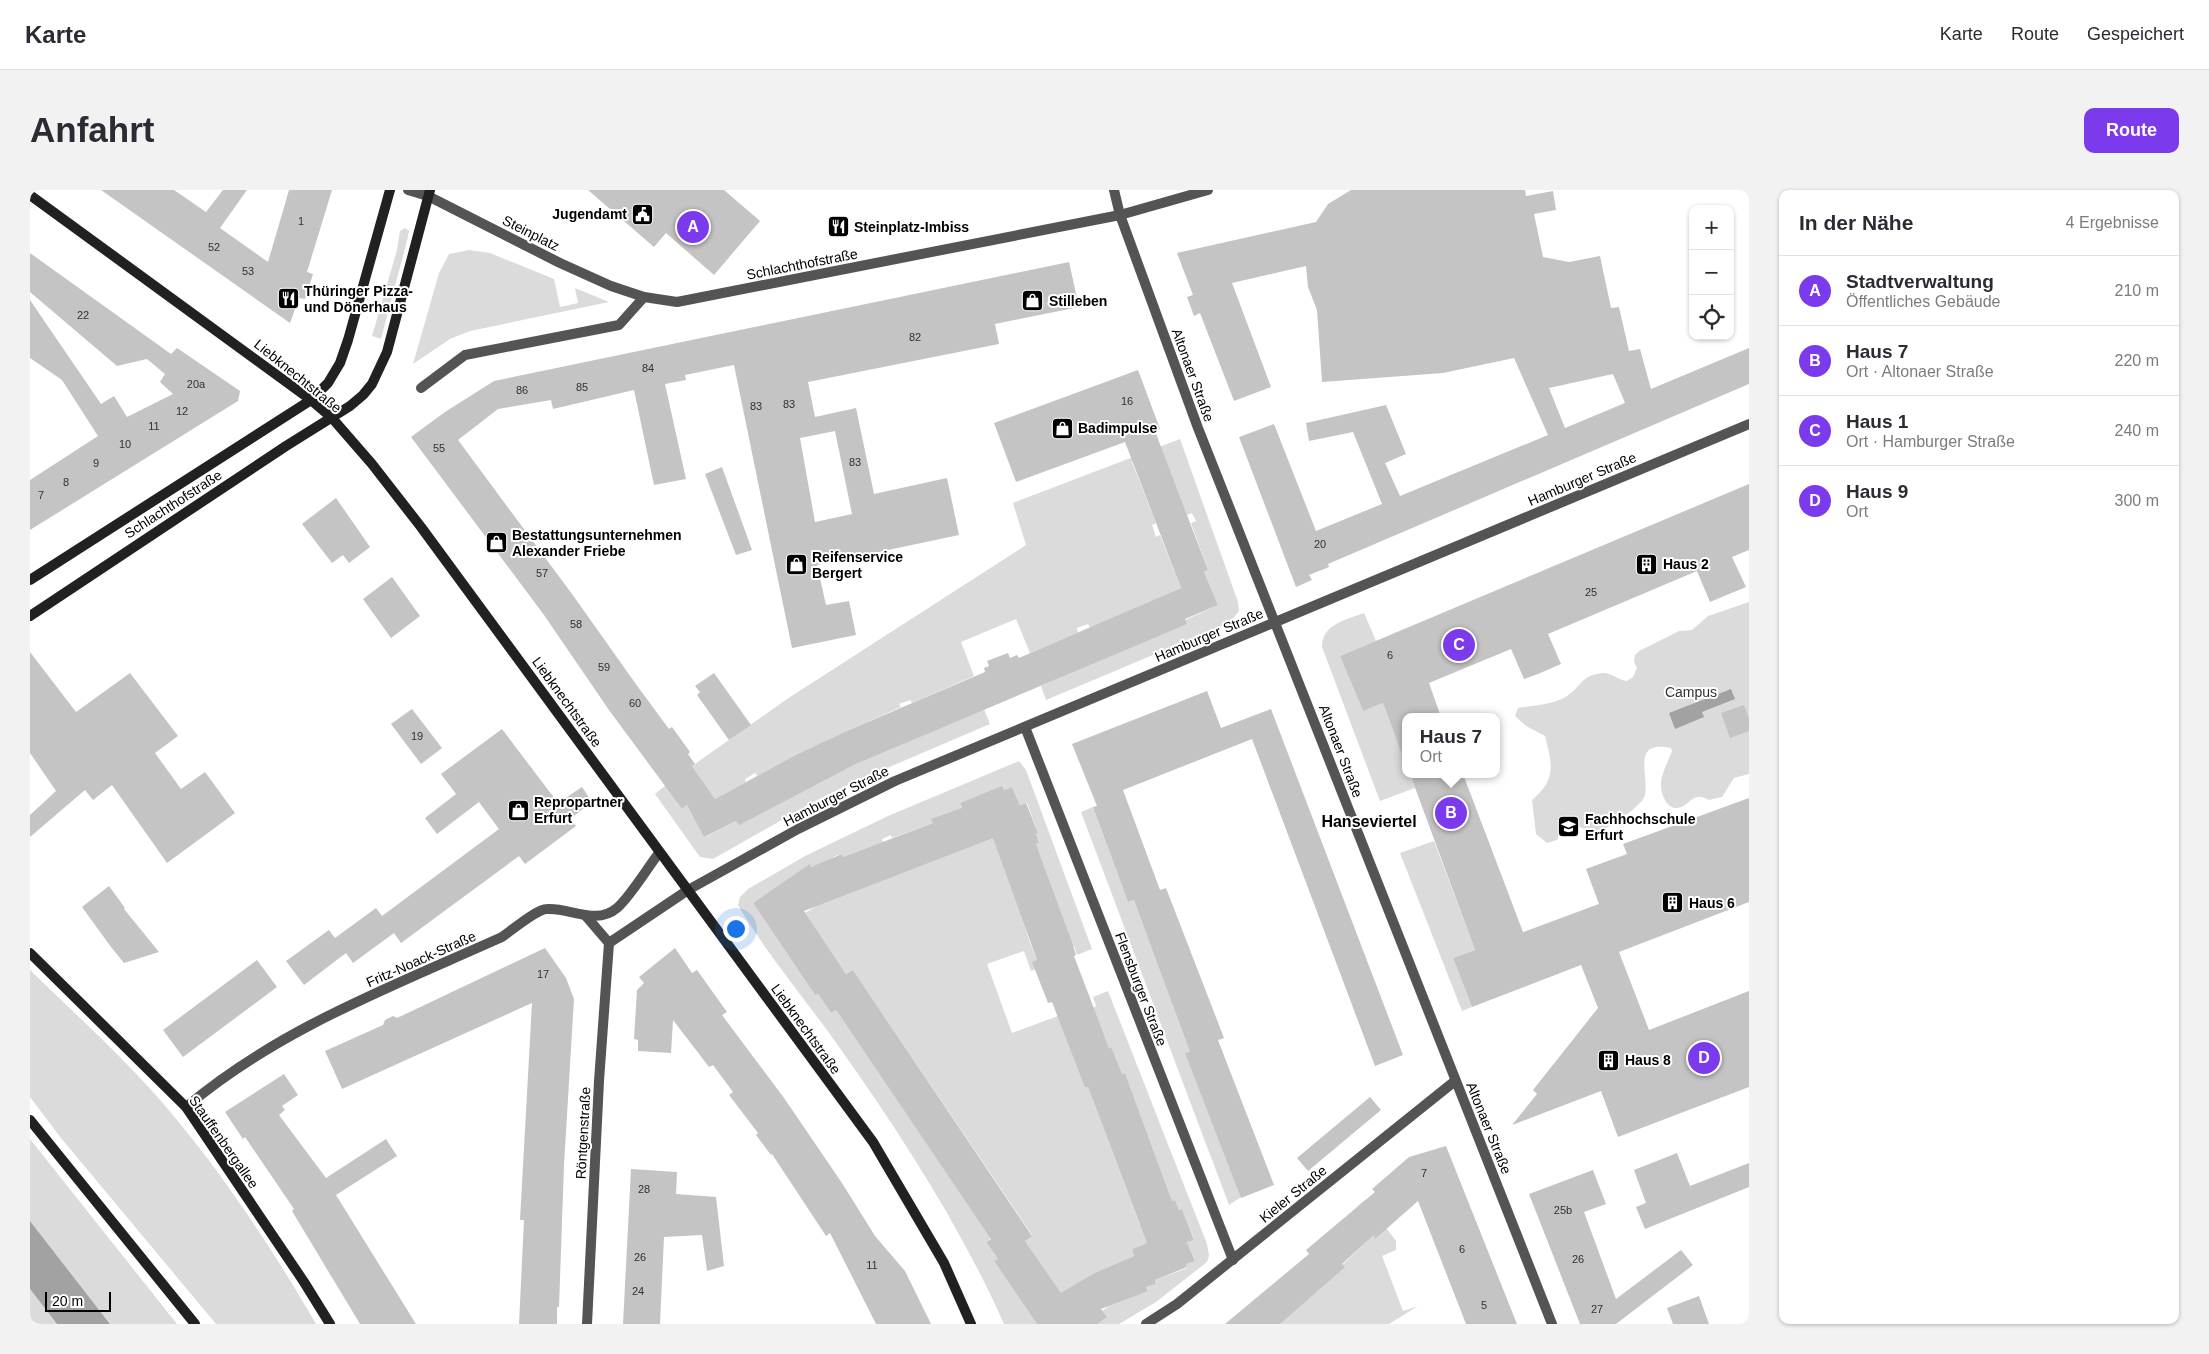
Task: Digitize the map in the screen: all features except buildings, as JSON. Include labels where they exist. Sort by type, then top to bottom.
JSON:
[{"type":"main road","name":"Schlachthofstraße","points":[[30,580],[311,400],[328,383],[340,363],[390,190]]},
{"type":"main road","name":"Schlachthofstraße","points":[[30,616],[286,446],[332,418],[363,395],[372,384],[387,352],[429,193]]},
{"type":"main road","name":"Liebknechtstraße","points":[[30,195],[311,400],[332,418],[386,482],[873,1142],[944,1263],[971,1324]]},
{"type":"main road","name":"Stauffenbergallee","points":[[30,953],[186,1107],[304,1282],[330,1324]]},
{"type":"main road","points":[[30,1120],[195,1324]]},
{"type":"street","name":"Steinplatz","points":[[408,190],[429,193],[560,263],[644,297]]},
{"type":"street","name":"Altonaer Straße","points":[[1114,190],[1120,214],[1198,428],[1552,1324]]},
{"type":"street","name":"Schlachthofstraße","points":[[644,297],[677,302],[1120,214],[1208,190]]},
{"type":"street","points":[[421,388],[465,355],[619,325],[644,297]]},
{"type":"street","name":"Hamburger Straße","points":[[688,890],[798,830],[895,781],[1749,424]]},
{"type":"street","name":"Flensburger Straße","points":[[1024,727],[1233,1260]]},
{"type":"street","name":"Fritz-Noack-Straße","points":[[186,1107],[262,1053],[308,1025],[502,937],[533,914],[546,908],[585,915],[603,915],[617,908],[659,853]]},
{"type":"street","points":[[585,915],[609,943],[688,890]]},
{"type":"street","name":"Röntgenstraße","points":[[587,1324],[599,1081],[609,943]]},
{"type":"street","name":"Kieler Straße","points":[[1146,1324],[1177,1304],[1233,1260],[1455,1080]]},
{"type":"green space","points":[[405,228],[409,231],[407,241],[381,339],[372,336],[397,250],[400,231]]},
{"type":"green space","points":[[469,250],[490,253],[554,279],[560,307],[578,303],[575,288],[609,302],[470,331],[450,339],[413,364],[439,273],[449,254]]},
{"type":"green space","points":[[1180,439],[1238,602],[1239,611],[1229,623],[1046,700],[1041,686],[1218,605],[1204,572],[1208,570],[1191,523],[1196,521],[1192,513],[1187,515],[1162,451],[1132,462],[1156,523],[1152,525],[1156,537],[1160,535],[1181,588],[1090,628],[1088,624],[1077,628],[1078,633],[1030,653],[1016,619],[961,642],[974,676],[912,703],[910,700],[899,704],[901,707],[849,730],[757,776],[755,773],[745,779],[746,782],[715,799],[692,766],[787,699],[1026,545],[1013,503]]},
{"type":"green space","name":"Campus","points":[[1749,602],[1749,774],[1734,778],[1722,797],[1709,800],[1698,797],[1682,807],[1673,808],[1666,802],[1661,787],[1662,775],[1672,751],[1671,748],[1659,747],[1651,749],[1646,754],[1644,761],[1645,795],[1638,805],[1624,817],[1608,827],[1597,831],[1585,829],[1565,821],[1557,840],[1547,843],[1536,834],[1532,800],[1546,785],[1551,763],[1545,736],[1526,726],[1515,716],[1518,708],[1550,703],[1562,699],[1572,693],[1585,679],[1595,674],[1605,673],[1627,681],[1633,677],[1637,668],[1634,662],[1635,655],[1639,651],[1679,631],[1692,630],[1708,616]]},
{"type":"green space","points":[[1364,613],[1376,641],[1340,656],[1363,711],[1383,703],[1402,754],[1402,778],[1411,778],[1415,788],[1380,801],[1322,647],[1326,633],[1336,624]]},
{"type":"green space","points":[[984,709],[990,724],[817,800],[713,859],[700,857],[655,794],[666,785],[682,809],[687,805],[705,837],[736,821],[739,824],[856,764]]},
{"type":"green space","points":[[1019,761],[1026,770],[1092,949],[1077,955],[1074,946],[1071,947],[1066,926],[1036,844],[1039,843],[1036,834],[1038,833],[1027,803],[1020,805],[1012,787],[1004,790],[1002,787],[960,803],[962,809],[932,819],[933,823],[892,838],[891,835],[882,839],[883,842],[843,857],[841,854],[833,857],[834,861],[811,867],[810,865],[753,903],[815,995],[818,994],[831,1013],[836,1010],[991,1238],[986,1242],[998,1259],[994,1261],[1037,1324],[1004,1324],[968,1251],[928,1180],[837,1044],[761,941],[738,905],[740,897],[748,889],[805,856],[888,816]]},
{"type":"green space","points":[[1093,807],[1128,902],[1134,900],[1190,1052],[1186,1053],[1241,1197],[1229,1205],[1081,812]]},
{"type":"green space","points":[[996,830],[1029,940],[1040,968],[1031,971],[1024,951],[987,964],[1012,1033],[1058,1016],[1085,1088],[1088,1087],[1140,1225],[1154,1240],[1132,1249],[1134,1256],[1094,1273],[1081,1281],[1067,1302],[1025,1241],[1032,1235],[853,970],[846,974],[805,913],[824,901]]},
{"type":"green space","points":[[1434,841],[1475,950],[1453,958],[1472,1007],[1462,1011],[1400,853]]},
{"type":"green space","points":[[30,970],[138,1076],[192,1138],[284,1270],[316,1324],[216,1324],[61,1138],[30,1097]]},
{"type":"green space","points":[[1108,991],[1207,1244],[1209,1256],[1207,1262],[1156,1302],[1119,1324],[1098,1324],[1107,1317],[1102,1311],[1109,1306],[1148,1290],[1146,1287],[1156,1284],[1155,1280],[1187,1268],[1186,1264],[1195,1260],[1187,1242],[1194,1239],[1182,1209],[1179,1210],[1175,1200],[1172,1201],[1125,1073],[1119,1075],[1111,1047],[1109,1048],[1093,1008],[1096,1006],[1093,997]]},
{"type":"green space","points":[[30,1139],[177,1324],[110,1324],[30,1221]]},
{"type":"green space","points":[[1365,1200],[1396,1241],[1396,1250],[1382,1256],[1403,1311],[1418,1306],[1389,1324],[1280,1324],[1378,1231],[1357,1207]]},
{"type":"green space","points":[[30,1289],[57,1324],[30,1324]]},
{"type":"shaded area","points":[[1731,689],[1735,699],[1702,712],[1704,717],[1675,729],[1669,713]]},
{"type":"shaded area","points":[[30,1221],[110,1324],[57,1324],[30,1289]]},
{"type":"place","name":"Jugendamt","points":[[643,214]]},
{"type":"place","name":"Stadtverwaltung","points":[[693,227]]},
{"type":"place","name":"Steinplatz-Imbiss","points":[[838,227]]},
{"type":"place","name":"Thüringer Pizza- und Dönerhaus","points":[[288,299]]},
{"type":"place","name":"Stilleben","points":[[1033,301]]},
{"type":"place","name":"Badimpulse","points":[[1062,428]]},
{"type":"place","name":"Bestattungsunternehmen Alexander Friebe","points":[[496,543]]},
{"type":"place","name":"Haus 2","points":[[1647,564]]},
{"type":"place","name":"Reifenservice Bergert","points":[[796,565]]},
{"type":"place","name":"Haus 1","points":[[1459,645]]},
{"type":"place","name":"Repropartner Erfurt","points":[[518,810]]},
{"type":"place","name":"Haus 7","points":[[1451,813]]},
{"type":"place","name":"Fachhochschule Erfurt","points":[[1569,827]]},
{"type":"place","name":"Haus 6","points":[[1673,903]]},
{"type":"place","name":"Haus 9","points":[[1704,1058]]},
{"type":"place","name":"Haus 8","points":[[1609,1060]]},
{"type":"district","name":"Hanseviertel","points":[[1369,821]]}]
